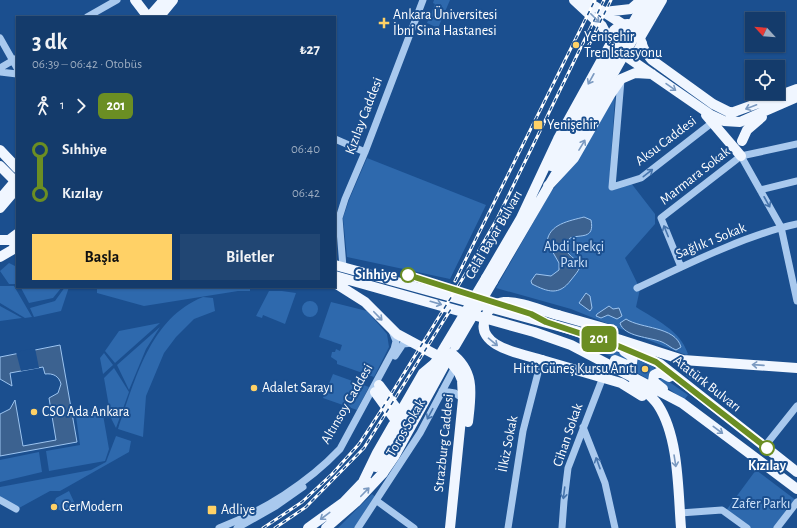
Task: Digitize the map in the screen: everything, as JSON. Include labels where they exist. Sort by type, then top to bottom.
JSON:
[{"type":"main road","points":[[135,0],[147,16]]},
{"type":"main road","points":[[160,16],[173,0]]},
{"type":"main road","points":[[574,0],[602,26],[616,54],[627,57],[720,120],[736,123],[797,97]]},
{"type":"main road","points":[[585,0],[625,25],[636,29],[647,53],[658,64],[713,104],[732,113],[742,141],[741,156]]},
{"type":"main road","points":[[521,218],[558,139],[610,43],[614,30],[625,25],[642,0]]},
{"type":"main road","points":[[604,12],[630,9],[642,0]]},
{"type":"main road","name":"Celal Bayar Bulvarı","points":[[308,528],[344,502],[362,484],[394,457],[447,350],[548,186],[642,0]]},
{"type":"main road","name":"Celal Bayar Bulvarı","points":[[489,280],[521,218],[567,146],[655,0]]},
{"type":"main road","points":[[627,57],[637,53],[641,39],[662,0]]},
{"type":"main road","points":[[150,16],[166,8]]},
{"type":"main road","points":[[548,186],[574,158],[610,95],[621,79],[635,73],[652,74]]},
{"type":"main road","points":[[732,113],[797,89]]},
{"type":"main road","points":[[742,141],[752,126],[780,104]]},
{"type":"main road","points":[[698,106],[741,156]]},
{"type":"main road","points":[[0,149],[16,158]]},
{"type":"main road","points":[[0,149],[16,167]]},
{"type":"main road","points":[[0,166],[11,178],[0,200]]},
{"type":"main road","points":[[0,208],[16,189]]},
{"type":"main road","points":[[0,240],[9,240],[16,235]]},
{"type":"main road","points":[[0,257],[12,250],[16,245]]},
{"type":"main road","name":"Atatürk Bulvarı","points":[[339,266],[576,331],[656,362],[797,472]]},
{"type":"main road","name":"Atatürk Bulvarı","points":[[336,276],[534,332],[571,345],[682,403],[797,489]]},
{"type":"main road","points":[[336,284],[365,302],[392,330],[432,352],[455,367]]},
{"type":"main road","points":[[665,423],[642,396],[633,389],[603,377],[541,362],[491,342],[485,331],[485,318],[492,307],[506,302],[625,334],[656,348],[669,356]]},
{"type":"main road","points":[[576,331],[596,332],[683,360],[797,368]]},
{"type":"main road","points":[[571,345],[604,355],[626,365],[633,363],[633,358],[631,355],[604,341]]},
{"type":"main road","name":"Celal Bayar Bulvarı","points":[[326,528],[356,502],[379,470],[387,452],[435,363],[447,350]]},
{"type":"main road","name":"Strazburg Caddesi","points":[[447,350],[464,364],[469,376],[471,389],[458,495],[456,528]]},
{"type":"main road","points":[[362,484],[377,453],[416,384],[423,373],[435,363]]},
{"type":"main road","name":"Strazburg Caddesi","points":[[450,528],[463,399],[462,380],[455,367]]},
{"type":"main road","points":[[627,373],[655,402],[665,423],[675,459],[681,528]]},
{"type":"main road","points":[[682,403],[654,382],[654,374],[662,373],[693,391]]},
{"type":"main road","points":[[376,387],[397,408],[402,410]]},
{"type":"main road","points":[[376,387],[394,418],[395,423]]},
{"type":"street","points":[[90,16],[118,0]]},
{"type":"street","name":"Kızılay Caddesi","points":[[339,266],[339,218],[345,199],[365,152],[423,0]]},
{"type":"street","points":[[0,38],[15,59],[0,68]]},
{"type":"street","points":[[0,72],[16,74]]},
{"type":"street","name":"Aksu Caddesi","points":[[621,79],[612,187],[641,178],[713,122]]},
{"type":"street","points":[[336,139],[365,152]]},
{"type":"street","name":"Marmara Sokak","points":[[681,267],[661,218],[741,156],[797,144]]},
{"type":"street","points":[[741,156],[781,228],[793,267],[797,301]]},
{"type":"street","points":[[760,190],[797,181]]},
{"type":"street","name":"Sağlık 1 Sokak","points":[[637,288],[681,267],[781,228],[797,224]]},
{"type":"street","name":"Altınsoy Caddesi","points":[[219,528],[244,521],[276,506],[331,464],[351,439],[396,345],[392,330]]},
{"type":"street","name":"Altınsoy Caddesi","points":[[376,387],[400,347],[403,344],[414,343]]},
{"type":"street","name":"İlkiz Sokak","points":[[508,528],[523,431],[541,362]]},
{"type":"street","name":"Toros Sokak","points":[[358,528],[420,433],[455,367]]},
{"type":"street","name":"Cihan Sokak","points":[[562,528],[568,468],[603,377]]},
{"type":"street","points":[[442,391],[455,393],[463,399]]},
{"type":"street","points":[[765,446],[797,406]]},
{"type":"street","points":[[583,427],[606,483],[615,528]]},
{"type":"street","points":[[0,500],[16,509]]},
{"type":"street","points":[[377,501],[414,528]]},
{"type":"street","points":[[777,528],[797,502]]},
{"type":"street","points":[[680,512],[722,510],[747,528]]},
{"type":"street","name":"Altınsoy Caddesi","points":[[237,528],[244,521]]},
{"type":"green space","points":[[434,0],[450,0],[438,28],[427,23],[435,4],[433,3]]},
{"type":"green space","name":"Abdi İpekçi Parkı","points":[[615,96],[609,188],[631,183],[655,214],[655,224],[625,258],[640,289],[636,307],[659,321],[673,332],[684,346],[688,354],[686,355],[571,309],[496,288],[550,193],[575,162]]},
{"type":"green space","points":[[367,158],[486,205],[450,279],[347,257],[343,218]]},
{"type":"green space","points":[[9,263],[16,266],[16,284],[9,284],[0,271]]},
{"type":"green space","points":[[0,286],[14,286],[32,317],[25,318],[0,303]]},
{"type":"green space","points":[[21,288],[61,288],[53,298],[29,303]]},
{"type":"green space","points":[[64,288],[69,288],[61,311],[34,317],[30,308],[55,301]]},
{"type":"green space","points":[[95,288],[250,288],[250,291],[238,291],[144,306],[97,293],[97,289]]},
{"type":"green space","points":[[269,291],[296,293],[285,324],[263,315],[262,318],[256,316]]},
{"type":"green space","points":[[203,297],[213,298],[215,311],[194,319],[176,337],[164,353],[146,396],[143,437],[118,429],[138,371],[157,335],[170,320],[185,307]]},
{"type":"green space","points":[[307,301],[313,301],[318,306],[316,315],[313,317],[307,317],[302,312],[302,306]]},
{"type":"green space","points":[[331,302],[367,311],[387,334],[389,347],[374,377],[337,364],[337,361],[331,357],[332,352],[335,352],[336,349],[340,351],[342,345],[319,337]]},
{"type":"green space","points":[[0,306],[22,318],[0,321]]},
{"type":"green space","points":[[160,323],[115,363],[105,351],[119,331]]},
{"type":"green space","points":[[160,327],[146,349],[129,390],[117,365]]},
{"type":"green space","points":[[595,344],[628,356],[630,359],[624,362],[593,349]]},
{"type":"green space","points":[[104,353],[113,365],[103,374],[100,358]]},
{"type":"green space","points":[[639,358],[655,368],[651,372],[650,380],[628,368],[637,363]]},
{"type":"green space","points":[[677,367],[699,370],[690,379]]},
{"type":"green space","points":[[114,368],[129,392],[116,428],[111,418],[104,378]]},
{"type":"green space","points":[[333,374],[369,387],[357,410],[323,398]]},
{"type":"green space","points":[[661,378],[665,379],[688,395],[684,400],[661,383],[659,380]]},
{"type":"green space","points":[[102,409],[109,449],[105,461],[49,471],[46,451],[80,445],[76,416]]},
{"type":"green space","points":[[116,436],[131,441],[129,452],[60,491],[50,491],[19,508],[0,498],[0,487],[91,470],[106,462]]},
{"type":"green space","points":[[39,452],[42,472],[0,482],[0,460]]},
{"type":"green space","name":"Zafer Parkı","points":[[756,470],[797,501],[777,528],[747,528],[725,512]]},
{"type":"green space","points":[[69,491],[75,504],[62,511],[57,509],[54,503],[56,498]]},
{"type":"green space","points":[[372,494],[378,499],[358,528],[338,528]]},
{"type":"shaded area","points":[[584,217],[591,220],[591,231],[586,235],[570,238],[565,245],[567,252],[580,267],[576,274],[567,285],[558,290],[553,291],[543,289],[532,284],[531,281],[536,274],[551,276],[559,270],[559,263],[547,242],[552,231],[561,224]]},
{"type":"shaded area","points":[[586,293],[590,296],[592,308],[590,311],[579,303]]},
{"type":"shaded area","points":[[609,306],[613,309],[619,308],[622,316],[617,319],[608,315],[601,318],[596,316],[597,314]]},
{"type":"shaded area","points":[[626,319],[672,335],[678,340],[681,347],[676,350],[657,340],[632,334],[622,328],[620,323]]},
{"type":"shaded area","points":[[60,345],[77,442],[0,456],[0,414],[10,409],[15,400],[23,446],[56,440],[49,398],[58,393],[61,384],[59,379],[55,376],[45,374],[43,367],[10,373],[12,386],[0,379],[0,357]]},
{"type":"pier","points":[[35,348],[39,368],[21,371],[16,352]]},
{"type":"railway","points":[[455,281],[595,0]]},
{"type":"railway","points":[[263,528],[302,502],[332,474],[359,444],[380,412],[463,278],[497,219],[604,0]]},
{"type":"railway","points":[[588,47],[611,0]]},
{"type":"railway","points":[[275,528],[306,507],[364,448],[451,309]]},
{"type":"bus line","name":"201","points":[[408,275],[531,314],[546,322],[576,331],[652,360],[660,364],[767,448]]},
{"type":"place","name":"Ankara Üniversitesi İbni Sina Hastanesi","points":[[384,23]]},
{"type":"place","name":"Yenişehir Tren İstasyonu","points":[[576,45]]},
{"type":"place","name":"Yenişehir","points":[[538,125]]},
{"type":"place","name":"Sıhhiye","points":[[408,275]]},
{"type":"place","name":"Hitit Güneş Kursu Anıtı","points":[[645,369]]},
{"type":"place","name":"Adalet Sarayı","points":[[254,388]]},
{"type":"place","name":"CSO Ada Ankara","points":[[34,412]]},
{"type":"place","name":"Kızılay","points":[[767,448]]},
{"type":"place","name":"CerModern","points":[[54,507]]},
{"type":"place","name":"Adliye","points":[[212,510]]}]
